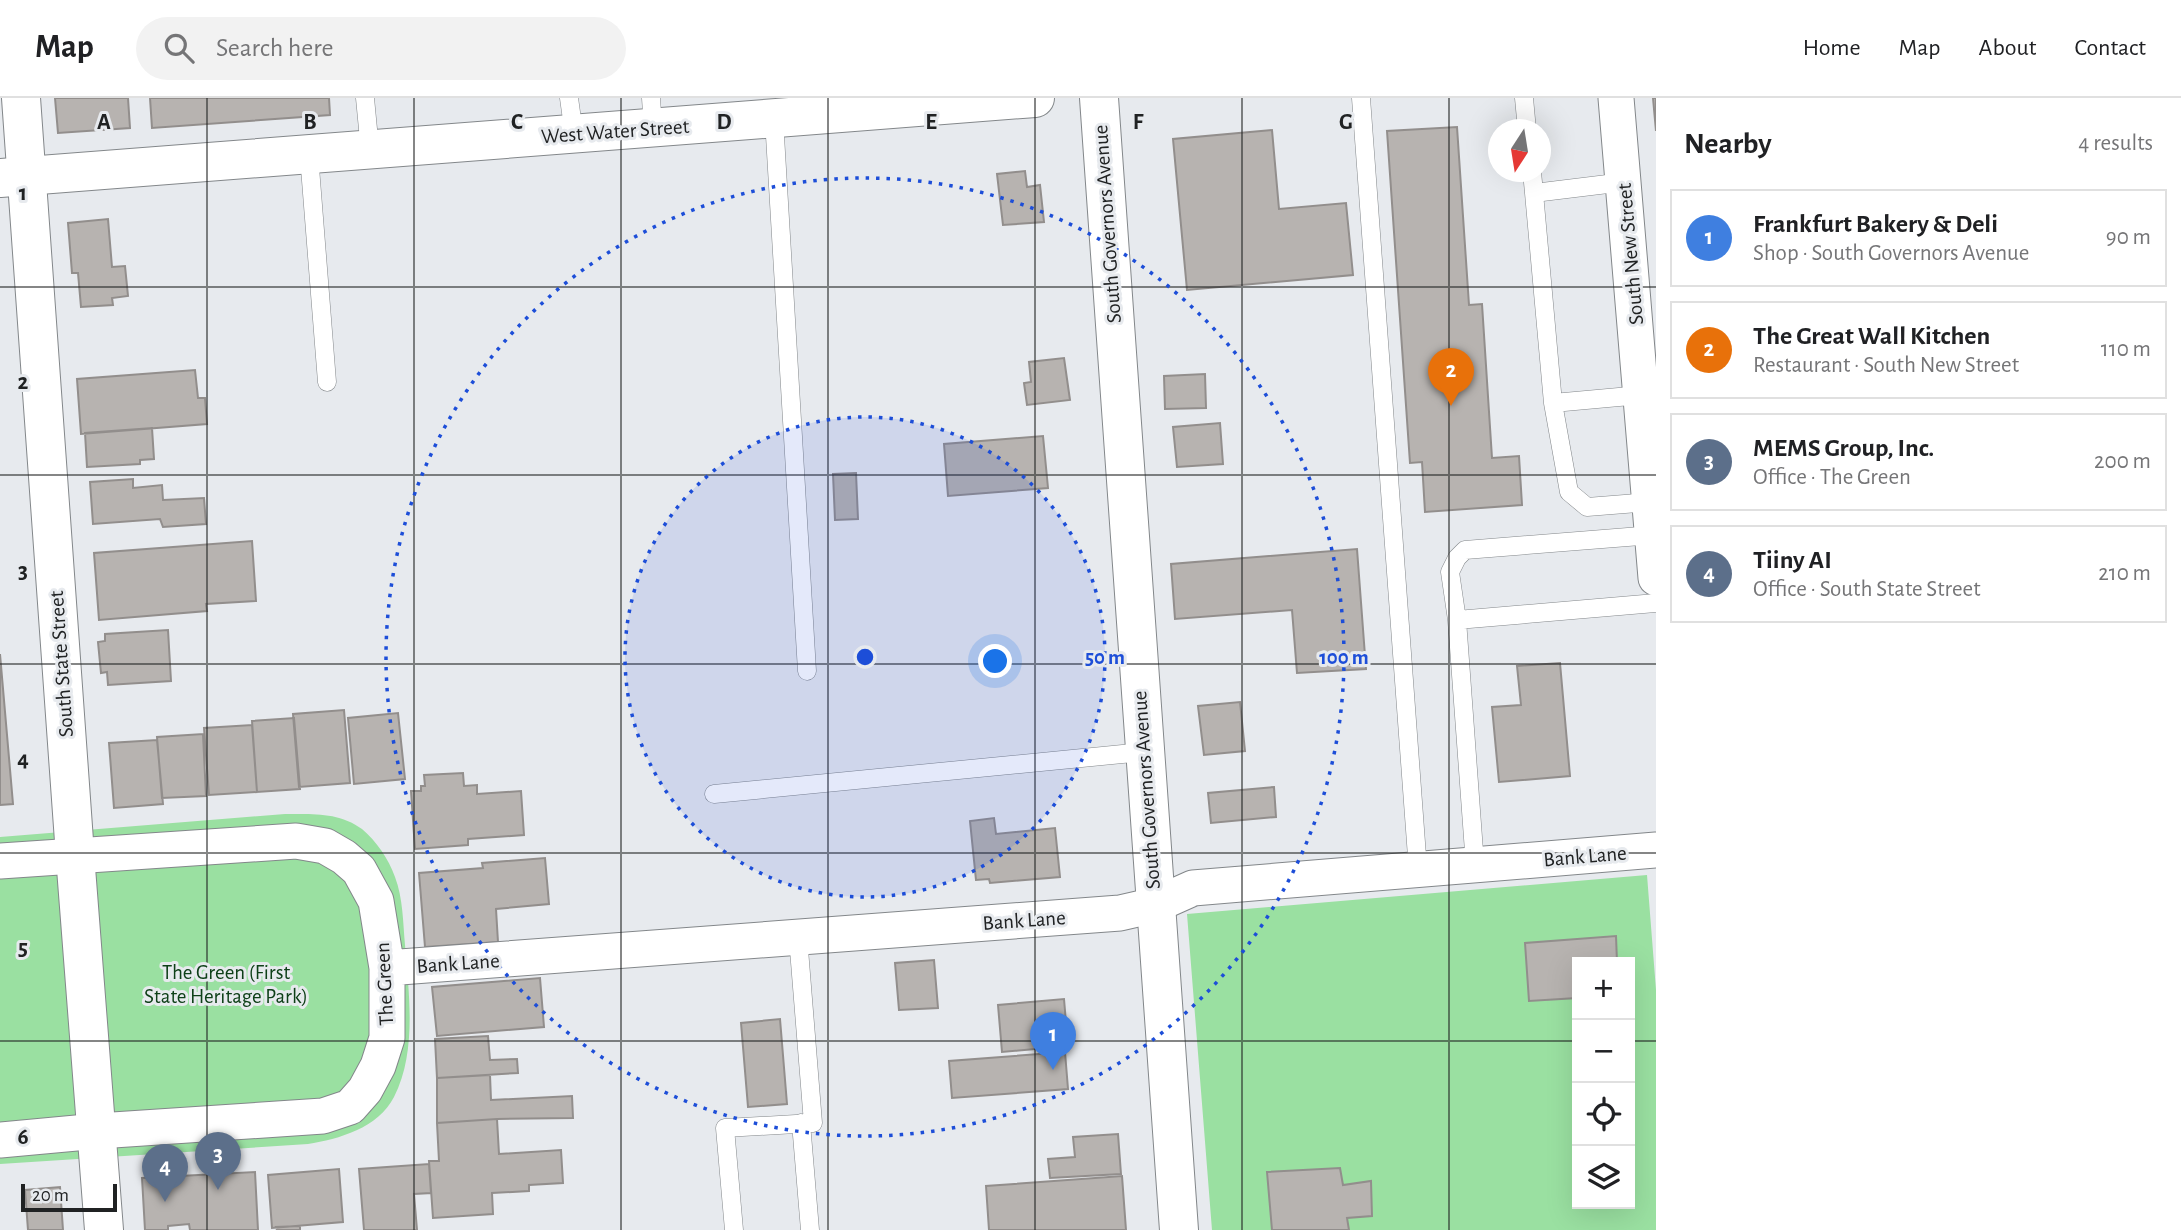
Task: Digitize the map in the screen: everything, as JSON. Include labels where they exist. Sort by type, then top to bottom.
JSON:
[{"type":"main road","name":"South State Street","points":[[21,98],[13,177],[75,855],[104,1230]]},
{"type":"main road","name":"West Water Street","points":[[13,177],[370,150],[571,116],[652,113],[774,119],[880,104],[1035,98]]},
{"type":"main road","name":"South Governors Avenue","points":[[1098,98],[1179,1230]]},
{"type":"street","name":"South New Street","points":[[1616,98],[1654,544]]},
{"type":"street","name":"The Green","points":[[0,861],[296,841],[325,846],[359,870],[368,884],[376,901],[387,968],[387,1038],[378,1066],[365,1090],[350,1107],[323,1116],[98,1130],[0,1140]]},
{"type":"street","name":"Bank Lane","points":[[387,968],[1120,913],[1155,905],[1193,888],[1656,850]]},
{"type":"lane","points":[[365,98],[370,150]]},
{"type":"lane","points":[[1362,98],[1418,870]]},
{"type":"lane","points":[[1524,98],[1526,119]]},
{"type":"lane","points":[[774,119],[807,671]]},
{"type":"lane","points":[[309,155],[327,382]]},
{"type":"lane","points":[[1533,182],[1553,403],[1569,492],[1587,507],[1654,544]]},
{"type":"lane","points":[[1534,193],[1625,182]]},
{"type":"lane","points":[[1553,403],[1642,395]]},
{"type":"lane","points":[[1475,865],[1457,620],[1450,572],[1457,558],[1465,550],[1654,544]]},
{"type":"lane","points":[[1457,620],[1656,603]]},
{"type":"lane","points":[[714,794],[1143,752]]},
{"type":"lane","points":[[734,1230],[725,1128],[813,1123],[798,937]]},
{"type":"lane","points":[[801,1123],[810,1230]]},
{"type":"green space","name":"The Green (First State Heritage Park)","points":[[285,814],[325,815],[353,823],[377,845],[395,877],[402,910],[410,1023],[401,1080],[387,1108],[357,1130],[308,1144],[0,1164],[0,837]]},
{"type":"green space","points":[[1647,875],[1656,990],[1656,1230],[1212,1230],[1187,914]]},
{"type":"building","points":[[55,98],[128,98],[130,128],[58,133]]},
{"type":"building","points":[[150,98],[329,98],[330,115],[152,128]]},
{"type":"building","points":[[1653,98],[1656,98],[1656,131]]},
{"type":"building","points":[[1457,127],[1469,305],[1482,304],[1492,458],[1519,456],[1522,505],[1425,512],[1422,462],[1410,463],[1387,131]]},
{"type":"building","points":[[1272,130],[1279,209],[1346,203],[1353,275],[1187,290],[1173,139]]},
{"type":"building","points":[[1025,171],[1027,187],[1040,185],[1044,222],[1003,225],[997,174]]},
{"type":"building","points":[[108,219],[112,267],[125,266],[128,296],[112,298],[113,305],[81,307],[78,273],[72,273],[68,223]]},
{"type":"building","points":[[1064,358],[1070,400],[1027,405],[1024,383],[1031,382],[1029,362]]},
{"type":"building","points":[[195,370],[198,398],[205,398],[207,424],[81,434],[77,379]]},
{"type":"building","points":[[1205,374],[1206,408],[1165,409],[1164,376]]},
{"type":"building","points":[[1220,423],[1223,464],[1177,467],[1173,427]]},
{"type":"building","points":[[152,428],[154,459],[140,460],[140,464],[87,467],[85,433]]},
{"type":"building","points":[[1043,436],[1048,488],[948,496],[944,444]]},
{"type":"building","points":[[856,473],[858,519],[835,520],[833,474]]},
{"type":"building","points":[[133,479],[133,488],[162,485],[163,500],[204,498],[206,524],[163,527],[160,519],[93,524],[90,482]]},
{"type":"building","points":[[252,541],[256,601],[206,604],[207,611],[99,620],[94,553]]},
{"type":"building","points":[[1357,549],[1366,669],[1297,673],[1292,610],[1175,619],[1171,564]]},
{"type":"building","points":[[168,630],[171,681],[108,685],[107,672],[101,673],[98,642],[105,641],[105,634]]},
{"type":"building","points":[[0,654],[13,804],[0,805]]},
{"type":"building","points":[[1560,663],[1570,776],[1499,782],[1492,707],[1521,705],[1517,666]]},
{"type":"building","points":[[1240,702],[1245,751],[1204,755],[1198,706]]},
{"type":"building","points":[[344,710],[350,783],[299,787],[293,714]]},
{"type":"building","points":[[398,713],[405,779],[354,784],[348,718]]},
{"type":"building","points":[[294,718],[300,789],[257,792],[252,721]]},
{"type":"building","points":[[252,725],[257,792],[209,795],[204,728]]},
{"type":"building","points":[[203,734],[206,796],[162,798],[157,737]]},
{"type":"building","points":[[157,740],[163,804],[114,808],[109,743]]},
{"type":"building","points":[[463,773],[464,786],[477,785],[477,794],[521,791],[524,835],[468,839],[468,845],[415,849],[411,791],[421,791],[421,786],[425,786],[424,775]]},
{"type":"building","points":[[1274,787],[1276,817],[1211,823],[1208,793]]},
{"type":"building","points":[[994,818],[996,834],[1055,828],[1060,877],[990,883],[989,879],[976,880],[970,821]]},
{"type":"building","points":[[545,858],[549,904],[496,909],[498,942],[425,947],[419,873],[483,868],[482,863]]},
{"type":"building","points":[[1616,936],[1617,957],[1572,957],[1572,998],[1529,1001],[1525,943]]},
{"type":"building","points":[[934,960],[938,1008],[899,1010],[895,963]]},
{"type":"building","points":[[540,978],[544,1027],[437,1036],[432,987]]},
{"type":"building","points":[[1064,999],[1068,1046],[1002,1052],[998,1005]]},
{"type":"building","points":[[780,1019],[787,1104],[748,1107],[741,1023]]},
{"type":"building","points":[[488,1036],[490,1060],[517,1059],[518,1073],[437,1078],[435,1039]]},
{"type":"building","points":[[1065,1052],[1068,1089],[952,1098],[949,1061]]},
{"type":"building","points":[[490,1075],[491,1100],[572,1096],[573,1118],[437,1123],[437,1078]]},
{"type":"building","points":[[497,1119],[499,1154],[561,1150],[563,1183],[529,1185],[529,1191],[492,1193],[493,1214],[433,1218],[429,1161],[439,1161],[437,1123]]},
{"type":"building","points":[[1118,1134],[1121,1174],[1050,1178],[1048,1159],[1075,1157],[1073,1137]]},
{"type":"building","points":[[429,1164],[431,1193],[414,1194],[417,1230],[364,1230],[359,1169]]},
{"type":"building","points":[[1340,1168],[1343,1185],[1371,1181],[1372,1216],[1347,1218],[1349,1230],[1272,1230],[1267,1172]]},
{"type":"building","points":[[339,1169],[343,1222],[272,1228],[268,1175]]},
{"type":"building","points":[[255,1172],[258,1230],[190,1230],[189,1224],[168,1226],[168,1230],[145,1230],[142,1178]]},
{"type":"building","points":[[1122,1176],[1126,1230],[989,1230],[986,1186]]},
{"type":"building","points":[[60,1187],[63,1230],[28,1230],[25,1190]]},
{"type":"building","points":[[300,1226],[300,1230],[277,1230],[276,1227]]},
{"type":"place","name":"The Great Wall Kitchen","points":[[1451,406]]},
{"type":"place","name":"Frankfurt Bakery & Deli","points":[[1053,1070]]},
{"type":"place","name":"MEMS Group, Inc.","points":[[218,1190]]},
{"type":"place","name":"Tiiny AI","points":[[165,1202]]}]
